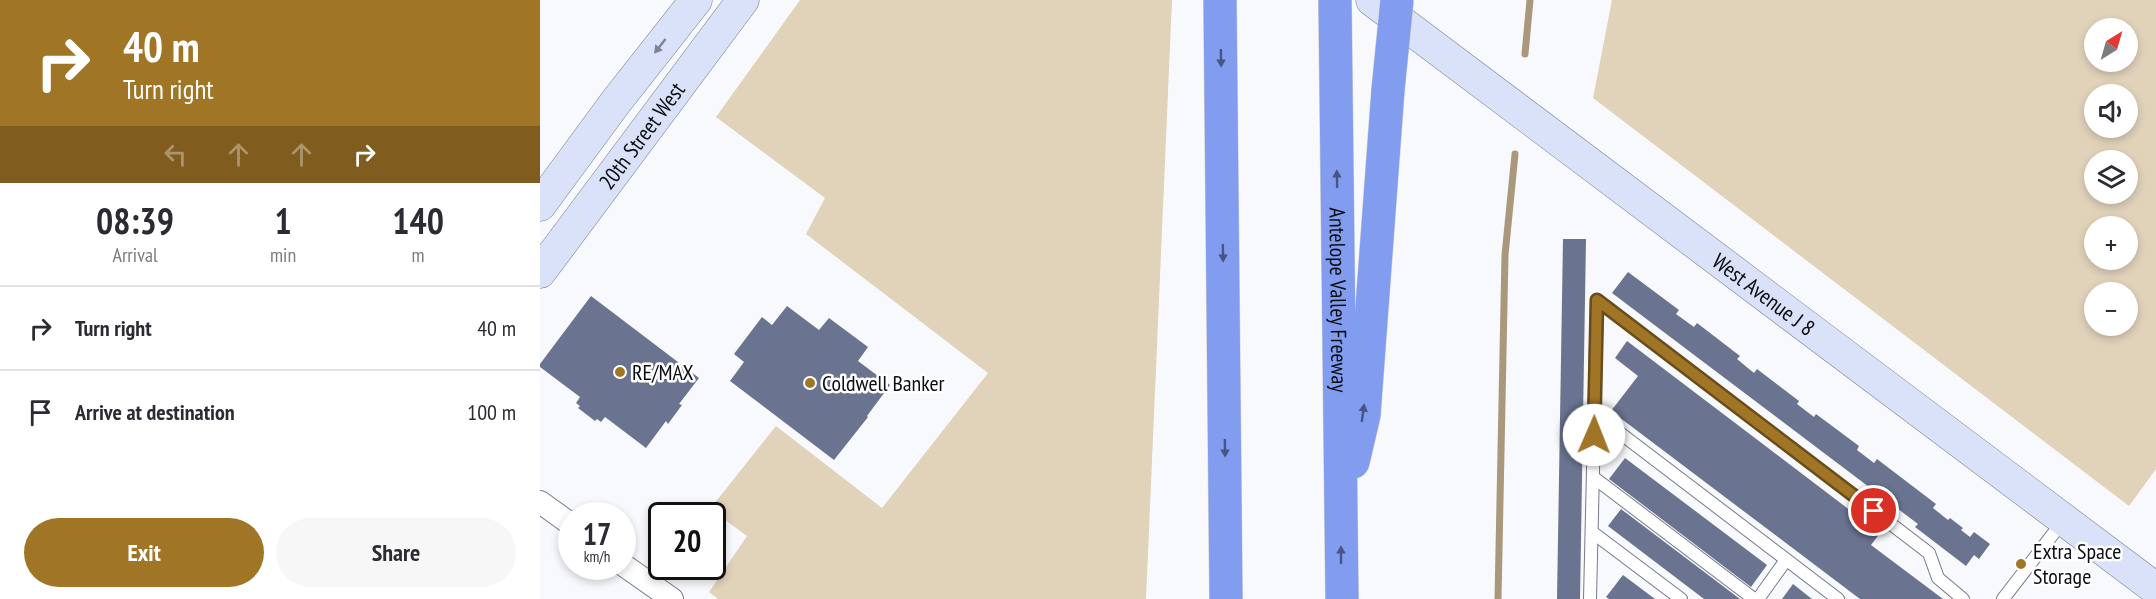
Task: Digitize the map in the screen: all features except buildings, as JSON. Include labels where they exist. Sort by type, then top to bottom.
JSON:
[{"type":"highway","points":[[1220,0],[1226,599]]},
{"type":"highway","name":"Antelope Valley Freeway","points":[[1335,0],[1342,599]]},
{"type":"highway","points":[[1341,511],[1364,415],[1388,90],[1397,0]]},
{"type":"street","name":"20th Street West","points":[[540,205],[615,103],[696,0]]},
{"type":"street","points":[[663,105],[659,92],[661,85],[721,0]]},
{"type":"street","name":"20th Street West","points":[[540,272],[743,0]]},
{"type":"street","name":"West Avenue J 8","points":[[1372,0],[2156,589]]},
{"type":"street","points":[[540,252],[545,239],[613,145],[615,103]]},
{"type":"street","points":[[540,501],[558,514]]},
{"type":"street","points":[[636,574],[672,599]]},
{"type":"lane","points":[[1590,599],[1597,300],[1929,553],[1938,578],[1964,599]]},
{"type":"lane","points":[[1595,414],[1838,599]]},
{"type":"lane","points":[[1593,477],[1756,599],[1786,560]]},
{"type":"lane","points":[[2003,599],[2064,520]]},
{"type":"lane","points":[[1592,532],[1681,599]]},
{"type":"shaded area","points":[[800,0],[1172,0],[1146,599],[718,599],[709,592],[717,580],[726,580],[726,567],[747,536],[726,521],[726,502],[716,502],[776,426],[882,508],[988,373],[806,234],[825,198],[716,117]]},
{"type":"shaded area","points":[[1612,0],[2156,0],[2156,469],[2129,506],[1593,98]]},
{"type":"waterway","points":[[1525,54],[1530,0]]},
{"type":"waterway","points":[[1498,599],[1505,255],[1515,154]]},
{"type":"place","name":"RE/MAX","points":[[620,372]]},
{"type":"place","name":"Coldwell Banker","points":[[810,383]]},
{"type":"place","name":"Extra Space Storage","points":[[2021,564]]},
{"type":"route","points":[[1594,435],[1597,300],[1874,511]]}]
